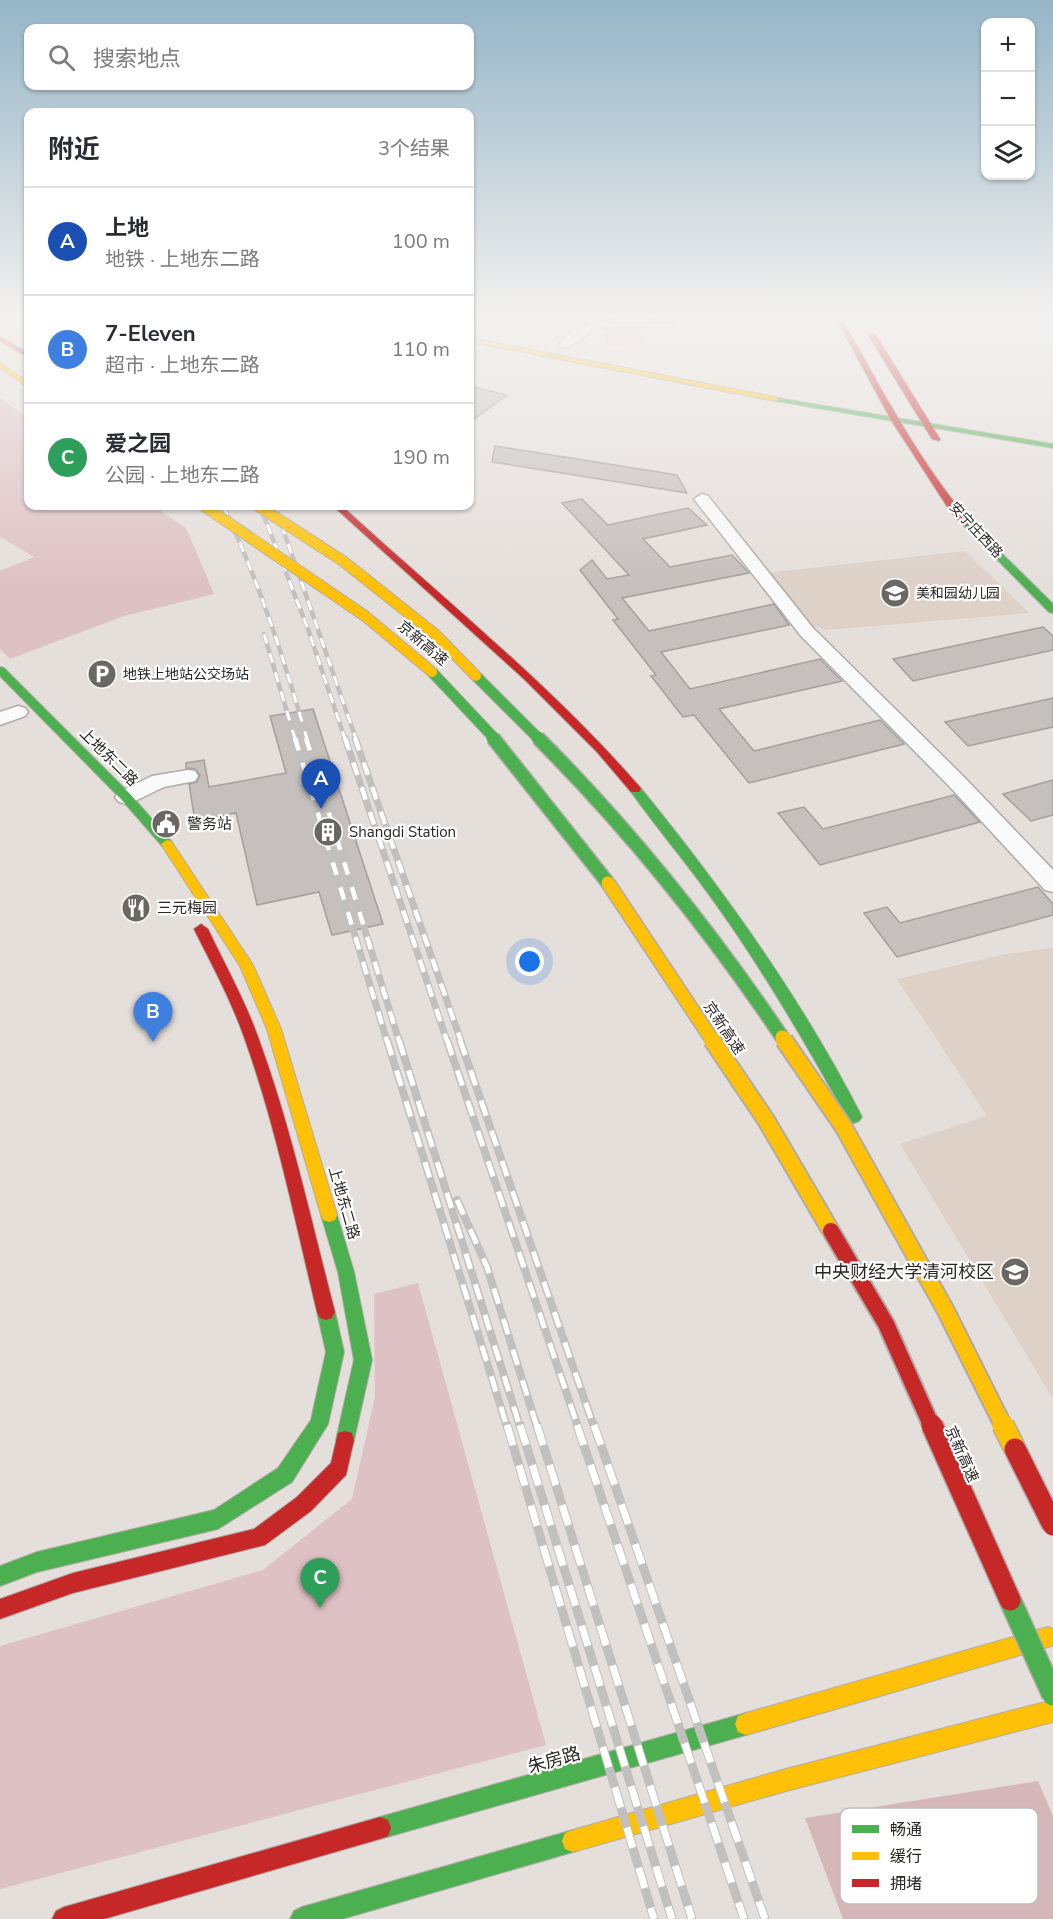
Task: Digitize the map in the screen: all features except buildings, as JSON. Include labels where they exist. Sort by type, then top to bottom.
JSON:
[{"type":"main road","points":[[846,407],[1053,446]]},
{"type":"main road","name":"安宁庄西路","points":[[887,407],[954,511],[1053,609]]},
{"type":"main road","points":[[917,407],[943,453]]},
{"type":"main road","points":[[926,421],[1053,437]]},
{"type":"main road","name":"京新高速","points":[[210,510],[365,616],[438,677],[504,749],[608,884],[766,1120],[886,1324],[1053,1695]]},
{"type":"main road","name":"京新高速","points":[[264,510],[343,561],[436,634],[555,754],[688,905],[734,966],[843,1126],[946,1311],[1053,1525]]},
{"type":"main road","points":[[341,510],[533,680],[615,767],[719,897],[829,1069],[946,1311]]},
{"type":"main road","points":[[1012,550],[1053,592]]},
{"type":"main road","name":"上地东二路","points":[[0,670],[126,797],[165,841],[246,965],[265,1005],[302,1120],[346,1272],[363,1360],[339,1468],[304,1504],[258,1538],[73,1583],[0,1609]]},
{"type":"main road","points":[[0,1576],[37,1562],[218,1519],[285,1475],[319,1424],[335,1352],[319,1284],[285,1151],[252,1039],[225,977],[195,921]]},
{"type":"main road","name":"朱房路","points":[[64,1919],[1053,1636]]},
{"type":"main road","points":[[302,1919],[786,1780],[1053,1711]]},
{"type":"street","points":[[702,499],[807,632],[957,782],[1053,884]]},
{"type":"street","points":[[126,797],[159,781],[188,777]]},
{"type":"shaded area","points":[[0,407],[12,407],[24,415],[24,510],[159,510],[186,528],[214,594],[124,616],[10,659],[0,649],[0,571],[34,557],[0,537]]},
{"type":"shaded area","name":"美和园幼儿园","points":[[965,551],[1029,613],[825,630],[807,624],[766,573]]},
{"type":"shaded area","name":"中央财经大学清河校区","points":[[1053,948],[1053,1399],[900,1144],[987,1116],[897,979],[1006,954]]},
{"type":"shaded area","points":[[418,1283],[546,1745],[0,1889],[0,1646],[263,1570],[352,1499],[375,1397],[374,1294]]},
{"type":"shaded area","points":[[1038,1781],[1053,1816],[1053,1919],[843,1919],[805,1818],[840,1812],[840,1904],[1038,1904],[1038,1808],[868,1808]]},
{"type":"railway","points":[[225,510],[270,621],[307,739]]},
{"type":"railway","points":[[262,510],[308,629],[345,739]]},
{"type":"railway","points":[[276,510],[356,739]]},
{"type":"railway","points":[[264,634],[295,739]]},
{"type":"railway","points":[[295,738],[387,1041]]},
{"type":"railway","points":[[306,738],[399,1041]]},
{"type":"railway","points":[[345,738],[447,1041]]},
{"type":"railway","points":[[355,738],[461,1041]]},
{"type":"railway","points":[[387,1040],[507,1427]]},
{"type":"railway","points":[[399,1040],[520,1427]]},
{"type":"railway","points":[[447,1040],[578,1427]]},
{"type":"railway","points":[[460,1040],[594,1427]]},
{"type":"railway","points":[[457,1200],[487,1267],[537,1427]]},
{"type":"railway","points":[[507,1425],[654,1919]]},
{"type":"railway","points":[[520,1425],[672,1919]]},
{"type":"railway","points":[[537,1425],[692,1919]]},
{"type":"railway","points":[[577,1425],[744,1919]]},
{"type":"railway","points":[[594,1425],[765,1919]]},
{"type":"traffic: fast","points":[[820,407],[1053,446]]},
{"type":"traffic: fast","points":[[967,524],[1053,610]]},
{"type":"traffic: fast","points":[[0,670],[126,797],[167,844]]},
{"type":"traffic: fast","points":[[432,672],[504,749],[608,883]]},
{"type":"traffic: fast","points":[[476,676],[555,755],[688,905],[734,966],[782,1037]]},
{"type":"traffic: fast","points":[[635,789],[696,867],[753,947],[830,1073],[854,1117]]},
{"type":"traffic: fast","points":[[329,1215],[346,1272],[363,1360],[345,1440]]},
{"type":"traffic: fast","points":[[0,1576],[37,1562],[218,1519],[285,1475],[319,1424],[335,1352],[326,1312]]},
{"type":"traffic: fast","points":[[1010,1600],[1053,1695]]},
{"type":"traffic: fast","points":[[380,1828],[746,1724]]},
{"type":"traffic: fast","points":[[302,1919],[573,1841]]},
{"type":"traffic: slow","points":[[210,510],[365,616],[432,672]]},
{"type":"traffic: slow","points":[[264,510],[343,561],[436,635],[476,676]]},
{"type":"traffic: slow","points":[[167,844],[246,965],[274,1029],[329,1215]]},
{"type":"traffic: slow","points":[[608,883],[766,1120],[831,1231]]},
{"type":"traffic: slow","points":[[782,1037],[843,1126],[946,1311],[1015,1449]]},
{"type":"traffic: slow","points":[[746,1724],[1048,1637]]},
{"type":"traffic: slow","points":[[573,1841],[786,1780],[1053,1711]]},
{"type":"traffic: jam","points":[[888,407],[954,511],[967,524]]},
{"type":"traffic: jam","points":[[916,407],[936,439]]},
{"type":"traffic: jam","points":[[341,510],[528,677],[601,750],[635,789]]},
{"type":"traffic: jam","points":[[201,929],[242,1013],[252,1039],[285,1151],[326,1312]]},
{"type":"traffic: jam","points":[[831,1231],[886,1324],[1010,1600]]},
{"type":"traffic: jam","points":[[0,1609],[73,1583],[258,1538],[304,1504],[339,1468],[345,1440]]},
{"type":"traffic: jam","points":[[1015,1449],[1053,1525]]},
{"type":"traffic: jam","points":[[64,1919],[380,1828]]},
{"type":"place","name":"美和园幼儿园","points":[[895,593]]},
{"type":"place","name":"地铁上地站公交场站","points":[[102,674]]},
{"type":"place","name":"上地","points":[[321,809]]},
{"type":"place","name":"警务站","points":[[166,824]]},
{"type":"place","name":"Shangdi Station","points":[[328,832]]},
{"type":"place","name":"三元梅园","points":[[136,908]]},
{"type":"place","name":"7-Eleven","points":[[153,1042]]},
{"type":"place","name":"中央财经大学清河校区","points":[[1015,1272]]},
{"type":"place","name":"爱之园","points":[[320,1608]]}]
